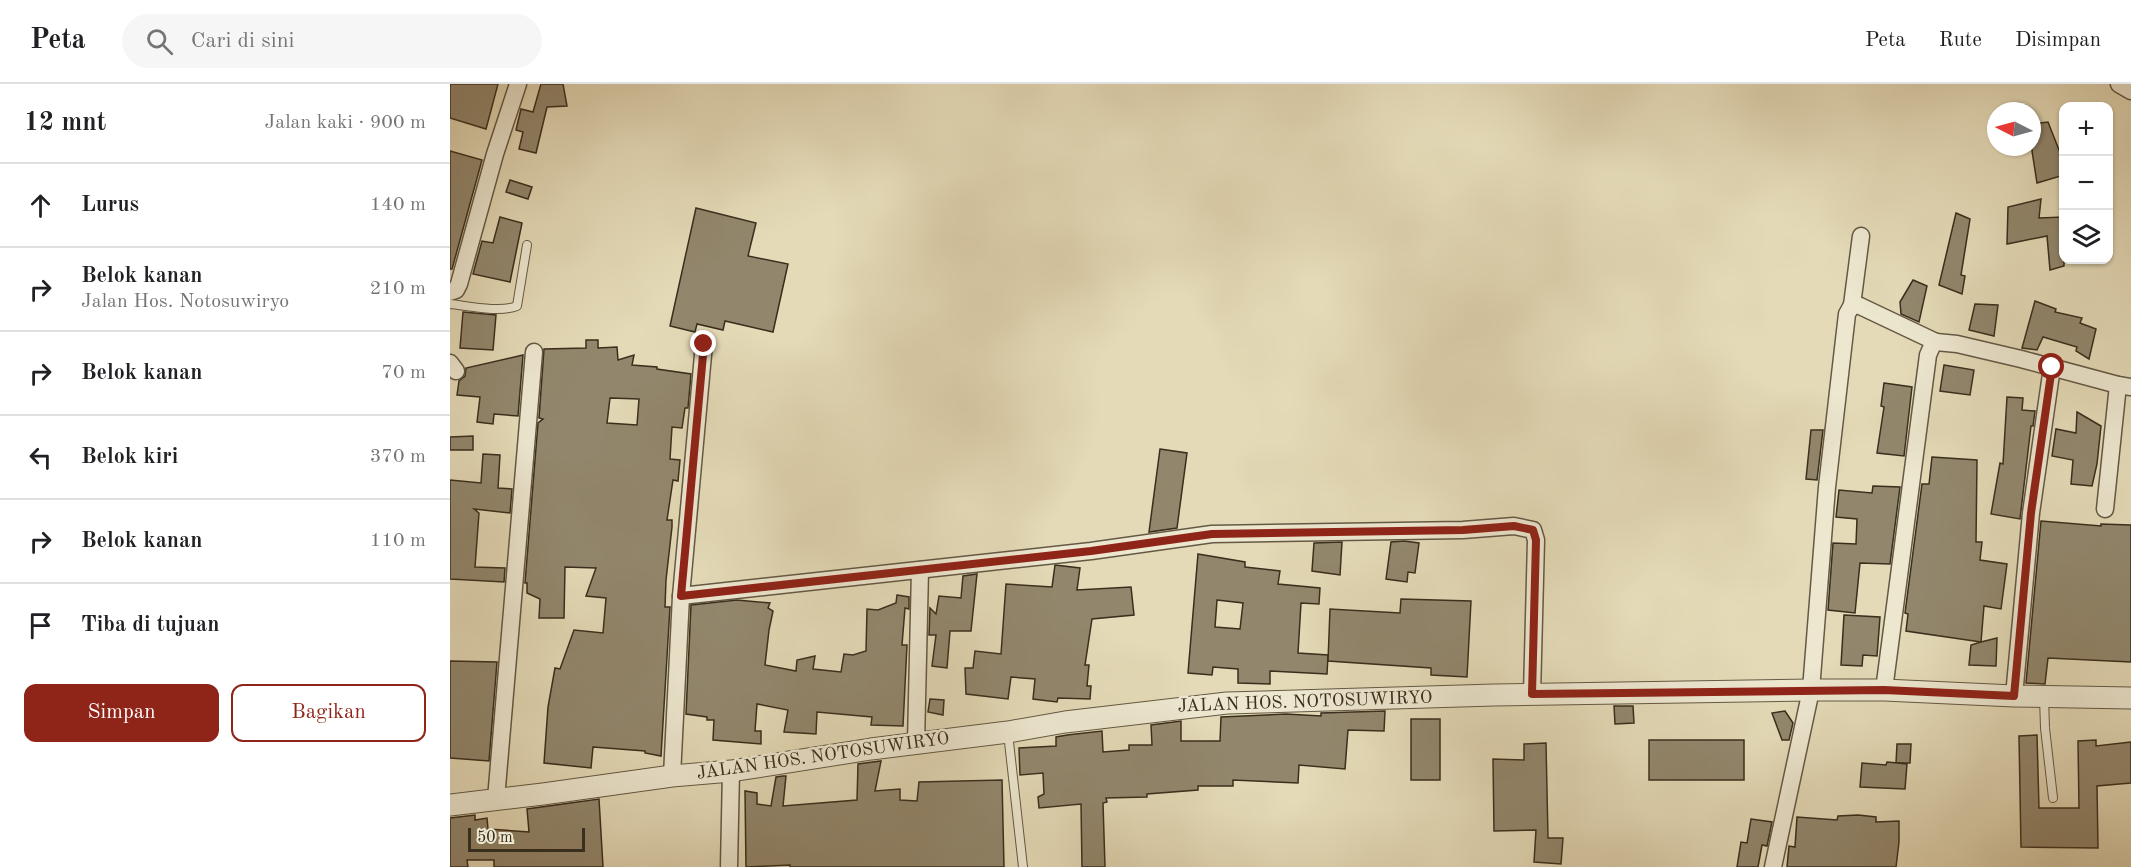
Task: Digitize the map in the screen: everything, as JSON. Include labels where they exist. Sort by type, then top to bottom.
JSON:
[{"type":"street","points":[[450,292],[456,290],[459,284],[495,154],[518,84]]},
{"type":"street","points":[[2119,84],[2131,91]]},
{"type":"street","points":[[1773,867],[1811,690],[1827,487],[1848,314],[1852,305],[1861,236]]},
{"type":"street","points":[[1852,305],[1860,306],[1936,342],[1957,344],[2125,386],[2105,509]]},
{"type":"street","points":[[1884,690],[1928,355],[1936,342]]},
{"type":"street","points":[[672,776],[681,596],[704,344]]},
{"type":"street","points":[[496,800],[534,352]]},
{"type":"street","points":[[2014,696],[2031,513],[2052,367]]},
{"type":"street","points":[[681,596],[1091,551],[1212,534],[1463,530],[1514,526],[1533,530],[1536,540],[1532,694]]},
{"type":"street","points":[[916,743],[920,570]]},
{"type":"street","name":"JALAN HOS. NOTOSUWIRYO","points":[[450,805],[672,776],[731,771],[1134,712],[1227,702],[1811,690],[1884,690],[2131,698]]},
{"type":"street","points":[[729,867],[731,771]]},
{"type":"lane","points":[[450,304],[498,309],[511,309],[517,306],[527,245]]},
{"type":"lane","points":[[2044,696],[2045,728],[2053,798]]},
{"type":"lane","points":[[1008,732],[1023,867]]},
{"type":"building","points":[[450,84],[498,84],[486,129],[450,118]]},
{"type":"building","points":[[541,84],[563,84],[567,106],[547,107],[536,153],[519,149],[523,132],[516,130],[521,109],[533,112]]},
{"type":"building","points":[[2048,122],[2059,150],[2059,176],[2037,183],[2033,156],[2041,156],[2041,123]]},
{"type":"building","points":[[450,151],[482,160],[452,269],[450,269]]},
{"type":"building","points":[[510,180],[532,187],[528,199],[506,192]]},
{"type":"building","points":[[2041,199],[2039,218],[2059,217],[2059,264],[2064,264],[2064,266],[2050,270],[2047,236],[2007,244],[2008,207]]},
{"type":"building","points":[[696,208],[756,223],[748,256],[788,264],[773,332],[725,321],[723,330],[697,324],[695,332],[670,326]]},
{"type":"building","points":[[1956,213],[1970,219],[1961,275],[1965,276],[1962,294],[1939,285]]},
{"type":"building","points":[[500,217],[522,223],[510,282],[473,274],[482,241],[493,243]]},
{"type":"building","points":[[1913,280],[1927,286],[1919,322],[1901,314],[1900,302]]},
{"type":"building","points":[[2035,301],[2056,309],[2055,312],[2082,318],[2080,323],[2096,329],[2089,359],[2076,351],[2077,347],[2043,337],[2037,350],[2022,348]]},
{"type":"building","points":[[1975,304],[1998,305],[1994,336],[1969,330]]},
{"type":"building","points":[[463,312],[496,315],[493,350],[460,348]]},
{"type":"building","points":[[586,340],[598,340],[598,348],[617,347],[618,360],[634,355],[632,365],[691,374],[688,408],[685,408],[682,428],[672,427],[670,459],[680,460],[678,481],[673,480],[667,520],[672,520],[672,527],[665,607],[670,607],[661,756],[645,753],[645,751],[593,747],[591,768],[544,763],[548,707],[555,668],[560,669],[574,630],[603,633],[606,598],[586,596],[596,568],[565,567],[564,618],[539,618],[540,599],[527,593],[527,583],[525,583],[538,423],[543,419],[539,418],[544,349],[586,348]],"holes":[[[610,398],[639,399],[637,425],[607,423]]]},
{"type":"building","points":[[523,355],[518,416],[494,414],[493,424],[477,422],[480,397],[457,395],[459,381],[465,376],[466,368]]},
{"type":"building","points":[[1944,365],[1974,370],[1970,395],[1940,391]]},
{"type":"building","points":[[1884,383],[1912,387],[1904,456],[1877,453],[1884,407],[1881,406]]},
{"type":"building","points":[[2007,397],[2023,398],[2022,410],[2035,411],[2033,426],[2031,426],[2020,519],[1991,514],[2000,463],[2003,464]]},
{"type":"building","points":[[2077,412],[2101,426],[2092,486],[2071,484],[2073,460],[2052,456],[2056,429],[2076,433]]},
{"type":"building","points":[[1811,430],[1823,430],[1817,480],[1806,479]]},
{"type":"building","points":[[473,436],[473,450],[450,450],[450,437]]},
{"type":"building","points":[[1160,449],[1187,453],[1177,528],[1149,532]]},
{"type":"building","points":[[483,454],[500,455],[498,488],[512,489],[510,513],[474,509],[479,513],[475,567],[505,568],[504,582],[450,579],[450,480],[481,483]]},
{"type":"building","points":[[1932,457],[1977,460],[1976,542],[1982,542],[1980,560],[2007,564],[2001,609],[1984,606],[1981,642],[1906,631],[1908,614],[1905,613],[1922,484],[1929,484]]},
{"type":"building","points":[[1873,486],[1900,487],[1890,564],[1860,563],[1855,613],[1828,610],[1833,543],[1856,544],[1857,519],[1836,517],[1839,490],[1872,493]]},
{"type":"building","points":[[2041,521],[2101,526],[2101,524],[2131,525],[2131,662],[2048,658],[2045,684],[2026,683]]},
{"type":"building","points":[[1342,542],[1340,575],[1312,571],[1314,543]]},
{"type":"building","points":[[1391,542],[1419,543],[1415,573],[1408,572],[1407,582],[1386,579]]},
{"type":"building","points":[[1198,554],[1245,562],[1245,567],[1280,571],[1278,584],[1320,588],[1319,604],[1301,603],[1298,653],[1328,655],[1327,674],[1270,671],[1270,684],[1238,683],[1238,669],[1213,667],[1212,675],[1188,673]],"holes":[[[1217,600],[1243,603],[1240,629],[1215,627]]]},
{"type":"building","points":[[1055,565],[1080,568],[1077,590],[1131,587],[1134,615],[1092,619],[1085,665],[1089,665],[1087,686],[1091,686],[1090,699],[1058,698],[1057,702],[1033,699],[1035,679],[1011,677],[1008,699],[966,694],[965,668],[973,668],[975,651],[1001,654],[1006,584],[1052,587]]},
{"type":"building","points":[[977,574],[971,631],[950,631],[947,668],[932,666],[936,635],[929,635],[930,608],[936,614],[939,596],[961,598],[963,576]]},
{"type":"building","points":[[897,595],[909,597],[909,609],[905,608],[902,645],[907,645],[903,726],[871,725],[872,717],[817,712],[816,734],[784,732],[788,710],[757,704],[755,731],[761,731],[761,744],[713,740],[714,720],[686,714],[691,605],[737,600],[770,603],[768,608],[773,611],[765,665],[796,671],[797,660],[815,656],[813,669],[841,672],[844,654],[853,655],[866,651],[867,609],[878,610],[896,603]]},
{"type":"building","points":[[1401,599],[1471,601],[1467,677],[1431,675],[1431,668],[1328,661],[1330,609],[1400,613]]},
{"type":"building","points":[[1844,615],[1880,617],[1877,656],[1863,655],[1862,666],[1841,665]]},
{"type":"building","points":[[1997,638],[1996,666],[1969,665],[1971,645]]},
{"type":"building","points":[[450,661],[497,662],[489,761],[450,758]]},
{"type":"building","points":[[930,699],[944,700],[943,715],[928,712]]},
{"type":"building","points":[[1614,706],[1633,706],[1634,723],[1615,724]]},
{"type":"building","points":[[1385,711],[1384,731],[1348,730],[1345,769],[1299,765],[1298,783],[1233,780],[1233,786],[1198,786],[1198,790],[1147,794],[1147,797],[1106,798],[1107,802],[1103,803],[1105,867],[1082,867],[1081,804],[1039,808],[1038,797],[1044,794],[1043,773],[1020,775],[1019,748],[1056,746],[1056,737],[1067,735],[1102,731],[1103,752],[1129,750],[1129,745],[1152,745],[1151,725],[1181,721],[1181,741],[1220,741],[1221,717],[1286,714],[1321,716],[1321,713]]},
{"type":"building","points":[[1785,711],[1793,723],[1789,740],[1782,740],[1772,713]]},
{"type":"building","points":[[1411,719],[1440,719],[1440,780],[1411,780]]},
{"type":"building","points":[[2037,735],[2039,808],[2079,808],[2078,741],[2096,740],[2096,746],[2131,742],[2131,783],[2097,786],[2098,848],[2021,847],[2019,736]]},
{"type":"building","points":[[1649,740],[1744,740],[1744,780],[1649,780]]},
{"type":"building","points":[[1546,743],[1548,838],[1563,838],[1561,864],[1534,862],[1536,830],[1494,831],[1493,759],[1524,760],[1524,744]]},
{"type":"building","points":[[1897,744],[1911,744],[1910,763],[1896,763]]},
{"type":"building","points":[[881,761],[875,791],[900,789],[900,800],[917,801],[919,782],[1002,780],[1004,867],[790,867],[790,865],[746,867],[745,791],[757,793],[757,804],[771,806],[776,777],[786,776],[783,806],[857,800],[858,764]]},
{"type":"building","points":[[1887,762],[1907,764],[1905,789],[1860,787],[1862,763],[1886,765]]},
{"type":"building","points":[[599,799],[603,867],[494,867],[494,860],[467,860],[468,867],[450,867],[450,818],[475,815],[475,820],[487,818],[488,829],[529,832],[527,809]]},
{"type":"building","points":[[1838,816],[1876,817],[1876,822],[1899,821],[1896,867],[1787,867],[1789,846],[1795,847],[1797,817],[1837,820]]},
{"type":"building","points":[[1751,819],[1772,822],[1767,846],[1762,845],[1758,867],[1737,867],[1741,842],[1747,843]]},
{"type":"route","points":[[704,344],[681,596],[1091,551],[1212,534],[1463,530],[1514,526],[1533,530],[1536,540],[1532,694],[1884,690],[2014,696],[2031,513],[2052,367]]}]
